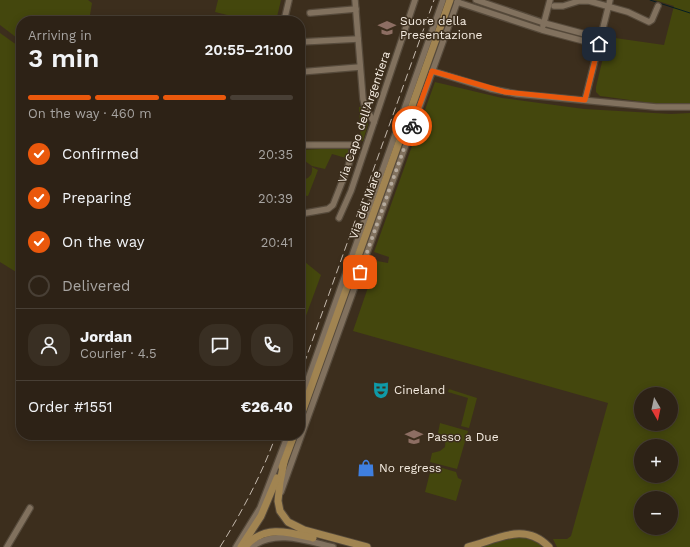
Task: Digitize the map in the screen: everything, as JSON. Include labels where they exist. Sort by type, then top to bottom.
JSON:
[{"type":"main road","name":"Via del Mare","points":[[305,405],[455,1]]},
{"type":"main road","points":[[241,547],[261,516],[292,440]]},
{"type":"main road","points":[[284,462],[280,479],[278,503],[281,514],[288,522],[304,530],[367,547]]},
{"type":"main road","points":[[245,547],[264,533],[281,531],[355,547]]},
{"type":"main road","points":[[468,547],[517,533],[531,534],[549,547]]},
{"type":"main road","points":[[540,540],[545,547]]},
{"type":"street","points":[[285,16],[290,0]]},
{"type":"street","points":[[355,0],[364,104],[374,122]]},
{"type":"street","name":"Via Capo dell'Argentiera","points":[[339,218],[348,200],[415,0]]},
{"type":"street","points":[[305,388],[443,0]]},
{"type":"street","points":[[475,8],[477,0],[544,23],[600,38]]},
{"type":"street","points":[[542,30],[551,2],[562,6],[587,0],[630,13],[649,22],[652,20],[658,6]]},
{"type":"street","points":[[585,100],[610,0]]},
{"type":"street","points":[[305,425],[432,71],[455,1],[542,30],[599,44]]},
{"type":"street","points":[[310,12],[356,9]]},
{"type":"street","points":[[305,42],[358,39]]},
{"type":"street","points":[[305,72],[360,67]]},
{"type":"street","points":[[432,71],[505,92],[656,107],[690,107]]},
{"type":"street","points":[[305,145],[354,145],[365,148]]},
{"type":"street","points":[[305,213],[327,209],[333,205],[348,167],[354,145]]},
{"type":"street","points":[[236,547],[260,508],[286,440]]},
{"type":"street","points":[[279,496],[300,440]]},
{"type":"street","points":[[7,547],[30,508]]},
{"type":"street","points":[[252,547],[262,541],[278,537],[294,538],[333,547]]},
{"type":"shaded area","points":[[0,0],[88,0],[92,3],[90,16],[16,16],[16,37],[0,25]]},
{"type":"shaded area","points":[[218,0],[281,0],[277,16],[231,16],[215,12]]},
{"type":"shaded area","points":[[655,0],[690,0],[690,103],[659,104],[600,96],[596,92],[596,87],[608,37],[664,45],[674,6]]},
{"type":"shaded area","points":[[0,33],[16,44],[16,272],[0,262]]},
{"type":"shaded area","points":[[435,82],[502,98],[584,109],[671,114],[690,113],[690,547],[557,547],[553,539],[567,539],[571,536],[608,403],[353,331],[377,261],[388,263],[389,257],[374,252]]},
{"type":"shaded area","points":[[359,107],[361,107],[368,124],[363,141],[361,141]]},
{"type":"shaded area","points":[[320,146],[332,146],[332,149],[348,149],[348,156],[346,158],[332,154],[325,169],[312,166],[305,161],[305,150],[320,149]]},
{"type":"shaded area","points":[[312,167],[318,170],[308,196],[305,196],[305,179],[312,173]]},
{"type":"shaded area","points":[[305,262],[321,275],[305,318]]},
{"type":"shaded area","points":[[449,389],[477,398],[469,428],[461,426],[468,398],[448,392]]},
{"type":"shaded area","points":[[440,423],[468,431],[457,469],[430,462],[432,453],[440,451],[445,447],[444,438],[438,433]]},
{"type":"shaded area","points":[[432,465],[456,472],[458,478],[462,480],[456,501],[425,492]]},
{"type":"shaded area","points":[[513,537],[529,539],[542,547],[480,547]]},
{"type":"waterway","points":[[650,0],[690,13]]},
{"type":"railway","points":[[305,361],[434,0]]},
{"type":"railway","points":[[220,547],[251,492],[274,440]]},
{"type":"way so far","points":[[360,272],[412,126]]},
{"type":"place","name":"Suore della Presentazione","points":[[387,28]]},
{"type":"place","name":"Cineland","points":[[381,390]]},
{"type":"place","name":"Passo a Due","points":[[414,437]]},
{"type":"place","name":"No regress","points":[[366,468]]},
{"type":"route","points":[[412,126],[432,71],[505,92],[585,100],[599,44]]}]
